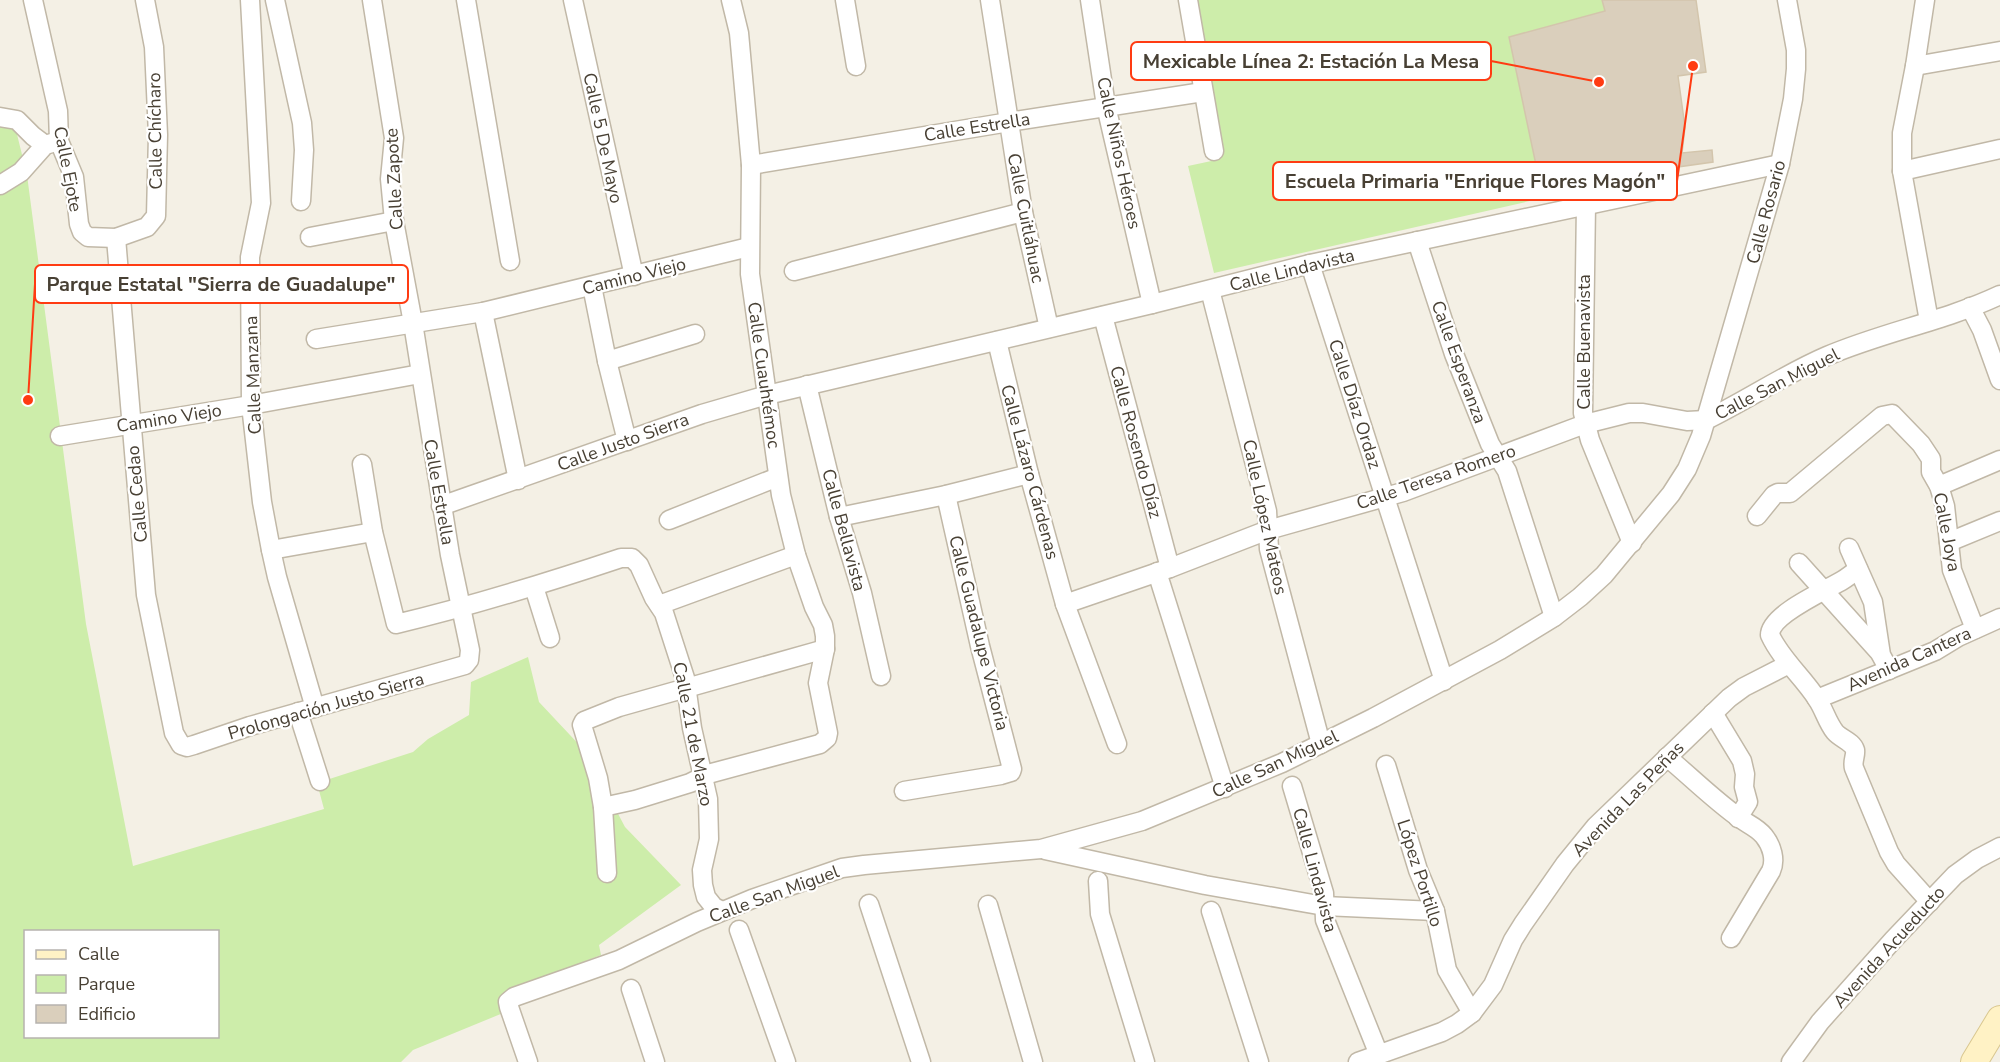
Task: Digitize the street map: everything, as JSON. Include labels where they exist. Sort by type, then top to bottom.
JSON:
[{"type":"main road","points":[[1974,1062],[2000,1019]]},
{"type":"main road","points":[[1993,1062],[2000,1050]]},
{"type":"street","name":"Calle Ejote","points":[[33,0],[58,111],[52,143],[74,177],[79,224],[82,232],[88,237],[116,238]]},
{"type":"street","name":"Calle Chícharo","points":[[116,238],[147,227],[156,216],[158,135],[153,47],[145,0]]},
{"type":"street","name":"Calle Manzana","points":[[250,0],[261,203],[250,257],[251,405],[262,502],[320,781]]},
{"type":"street","points":[[275,0],[302,123],[304,150],[301,201]]},
{"type":"street","name":"Calle Zapote","points":[[372,0],[394,138],[390,179],[394,221],[413,323]]},
{"type":"street","points":[[466,0],[510,261]]},
{"type":"street","name":"Calle 5 De Mayo","points":[[573,0],[634,276]]},
{"type":"street","name":"Calle Cuauhtémoc","points":[[702,777],[814,746],[824,741],[828,732],[818,683],[825,650],[825,636],[823,625],[814,607],[796,555],[781,495],[750,274],[751,165],[739,33],[731,0]]},
{"type":"street","points":[[845,0],[856,66]]},
{"type":"street","name":"Calle Cuitláhuac","points":[[990,0],[1023,212],[1049,328]]},
{"type":"street","name":"Calle Niños Héroes","points":[[1090,0],[1106,106],[1152,304]]},
{"type":"street","points":[[1188,0],[1214,152]]},
{"type":"street","name":"Calle Rosario","points":[[1706,420],[1780,164],[1793,99],[1796,50],[1787,0]]},
{"type":"street","points":[[1925,0],[1902,133],[1902,171],[1929,321]]},
{"type":"street","points":[[1915,66],[2000,51]]},
{"type":"street","name":"Calle Estrella","points":[[751,165],[1203,92]]},
{"type":"street","points":[[0,100],[8,118],[33,136],[52,143],[21,172],[0,185]]},
{"type":"street","points":[[1902,171],[2000,149]]},
{"type":"street","name":"Calle Lindavista","points":[[807,385],[1103,316],[1310,264],[1780,164]]},
{"type":"street","name":"Calle Buenavista","points":[[1586,204],[1583,402],[1585,424],[1632,543]]},
{"type":"street","points":[[794,271],[1023,212]]},
{"type":"street","points":[[310,237],[394,221]]},
{"type":"street","name":"Calle Cedao","points":[[116,238],[146,595],[174,733],[181,745]]},
{"type":"street","name":"Calle Esperanza","points":[[1417,241],[1454,354],[1490,444],[1508,471],[1554,617]]},
{"type":"street","name":"Camino Viejo","points":[[316,339],[483,312],[749,247]]},
{"type":"street","name":"Calle Díaz Ordaz","points":[[1310,264],[1444,681]]},
{"type":"street","points":[[592,286],[607,361],[627,441]]},
{"type":"street","name":"Calle López Mateos","points":[[1210,290],[1267,511],[1269,549],[1321,744]]},
{"type":"street","name":"Calle San Miguel","points":[[528,1062],[508,1004],[514,997],[619,960],[722,911],[842,868],[1041,849],[1142,821],[1225,788],[1321,744],[1444,681],[1554,617],[1604,575],[1671,494],[1687,469],[1706,420],[1825,357],[2000,295]]},
{"type":"street","points":[[1970,307],[1982,330],[2000,380]]},
{"type":"street","points":[[483,312],[518,480]]},
{"type":"street","name":"Calle Rosendo Díaz","points":[[1103,316],[1163,570],[1225,788]]},
{"type":"street","name":"Calle Estrella","points":[[413,323],[441,506],[470,650],[469,660]]},
{"type":"street","points":[[607,361],[695,334]]},
{"type":"street","name":"Calle Lázaro Cárdenas","points":[[997,341],[1029,474],[1065,604],[1117,744]]},
{"type":"street","name":"Camino Viejo","points":[[60,436],[251,405],[420,374]]},
{"type":"street","name":"Calle Justo Sierra","points":[[441,506],[702,414],[807,385]]},
{"type":"street","name":"Calle Bellavista","points":[[807,385],[839,517],[862,593],[882,676]]},
{"type":"street","name":"Calle Teresa Romero","points":[[1163,570],[1268,530],[1384,498],[1585,424],[1629,413],[1693,422],[1706,420]]},
{"type":"street","name":"Calle Joya","points":[[1757,516],[1774,495],[1790,492],[1882,416],[1892,414],[1920,444],[1930,459],[1931,472],[1939,486],[1945,506],[1952,570],[1974,629]]},
{"type":"street","points":[[1939,486],[2000,460]]},
{"type":"street","points":[[362,464],[373,532],[396,624],[460,609],[534,587],[549,638]]},
{"type":"street","points":[[839,517],[946,495],[1029,474]]},
{"type":"street","points":[[669,520],[778,477]]},
{"type":"street","name":"Calle Guadalupe Victoria","points":[[904,791],[1001,775],[1011,772],[1012,766],[980,646],[946,495]]},
{"type":"street","points":[[1949,542],[2000,522]]},
{"type":"street","points":[[271,550],[373,532]]},
{"type":"street","points":[[1849,548],[1873,602],[1885,662]]},
{"type":"street","points":[[659,605],[796,555]]},
{"type":"street","name":"Calle 21 de Marzo","points":[[534,587],[621,558],[632,558],[639,565],[669,624],[686,688],[686,698],[710,818],[709,839],[702,870],[703,885],[706,897],[722,911]]},
{"type":"street","points":[[1799,563],[1885,662]]},
{"type":"street","points":[[1858,569],[1845,579],[1799,604],[1772,626],[1770,631],[1773,641],[1817,699],[1837,735],[1851,744],[1855,751],[1854,768],[1888,852],[1930,902]]},
{"type":"street","points":[[1065,604],[1163,570]]},
{"type":"street","name":"Avenida Cantera","points":[[1817,699],[1885,662],[1935,651],[1974,629],[2000,618]]},
{"type":"street","points":[[607,873],[603,807],[598,778],[582,725],[584,721],[619,707],[825,650]]},
{"type":"street","name":"Prolongación Justo Sierra","points":[[181,745],[194,746],[250,726],[456,668],[465,665],[469,660]]},
{"type":"street","name":"Avenida Las Peñas","points":[[1358,1062],[1442,1032],[1472,1013],[1493,985],[1513,940],[1523,924],[1565,864],[1596,826],[1737,691],[1790,664]]},
{"type":"street","points":[[1713,713],[1742,760],[1745,774],[1743,787],[1748,802],[1738,818]]},
{"type":"street","points":[[1667,757],[1738,818],[1765,836],[1772,851],[1773,866],[1731,938]]},
{"type":"street","name":"López Portillo","points":[[1386,765],[1418,870],[1435,910],[1447,970],[1472,1013]]},
{"type":"street","points":[[603,807],[635,800],[702,777]]},
{"type":"street","name":"Calle Lindavista","points":[[1292,786],[1324,893],[1325,920],[1379,1055]]},
{"type":"street","name":"Avenida Acueducto","points":[[1791,1062],[1820,1022],[1955,875],[1977,859],[2000,847]]},
{"type":"street","points":[[1041,849],[1205,885],[1324,906],[1435,910]]},
{"type":"street","points":[[1098,881],[1100,914],[1145,1062]]},
{"type":"street","points":[[869,904],[921,1062]]},
{"type":"street","points":[[988,905],[1033,1062]]},
{"type":"street","points":[[1211,911],[1259,1062]]},
{"type":"street","points":[[739,930],[786,1062]]},
{"type":"street","points":[[631,989],[655,1062]]},
{"type":"green space","points":[[1197,0],[1602,0],[1605,11],[1509,37],[1543,198],[1214,273],[1188,166],[1216,160]]},
{"type":"green space","points":[[13,118],[27,175],[86,624],[133,866],[324,809],[317,783],[413,752],[428,739],[469,715],[471,682],[528,657],[539,702],[585,751],[625,827],[681,885],[599,945],[601,955],[565,969],[508,1011],[413,1050],[401,1062],[0,1062],[0,120]]},
{"type":"building","points":[[1602,0],[1696,0],[1706,72],[1678,76],[1685,127],[1682,153],[1712,150],[1713,162],[1678,167],[1677,170],[1543,198],[1509,37],[1605,11]]},
{"type":"place","name":"Escuela Primaria \"Enrique Flores Magón\"","points":[[1693,66]]},
{"type":"place","name":"Mexicable Línea 2: Estación La Mesa","points":[[1599,82]]},
{"type":"place","name":"Parque Estatal \"Sierra de Guadalupe\"","points":[[28,400]]}]
